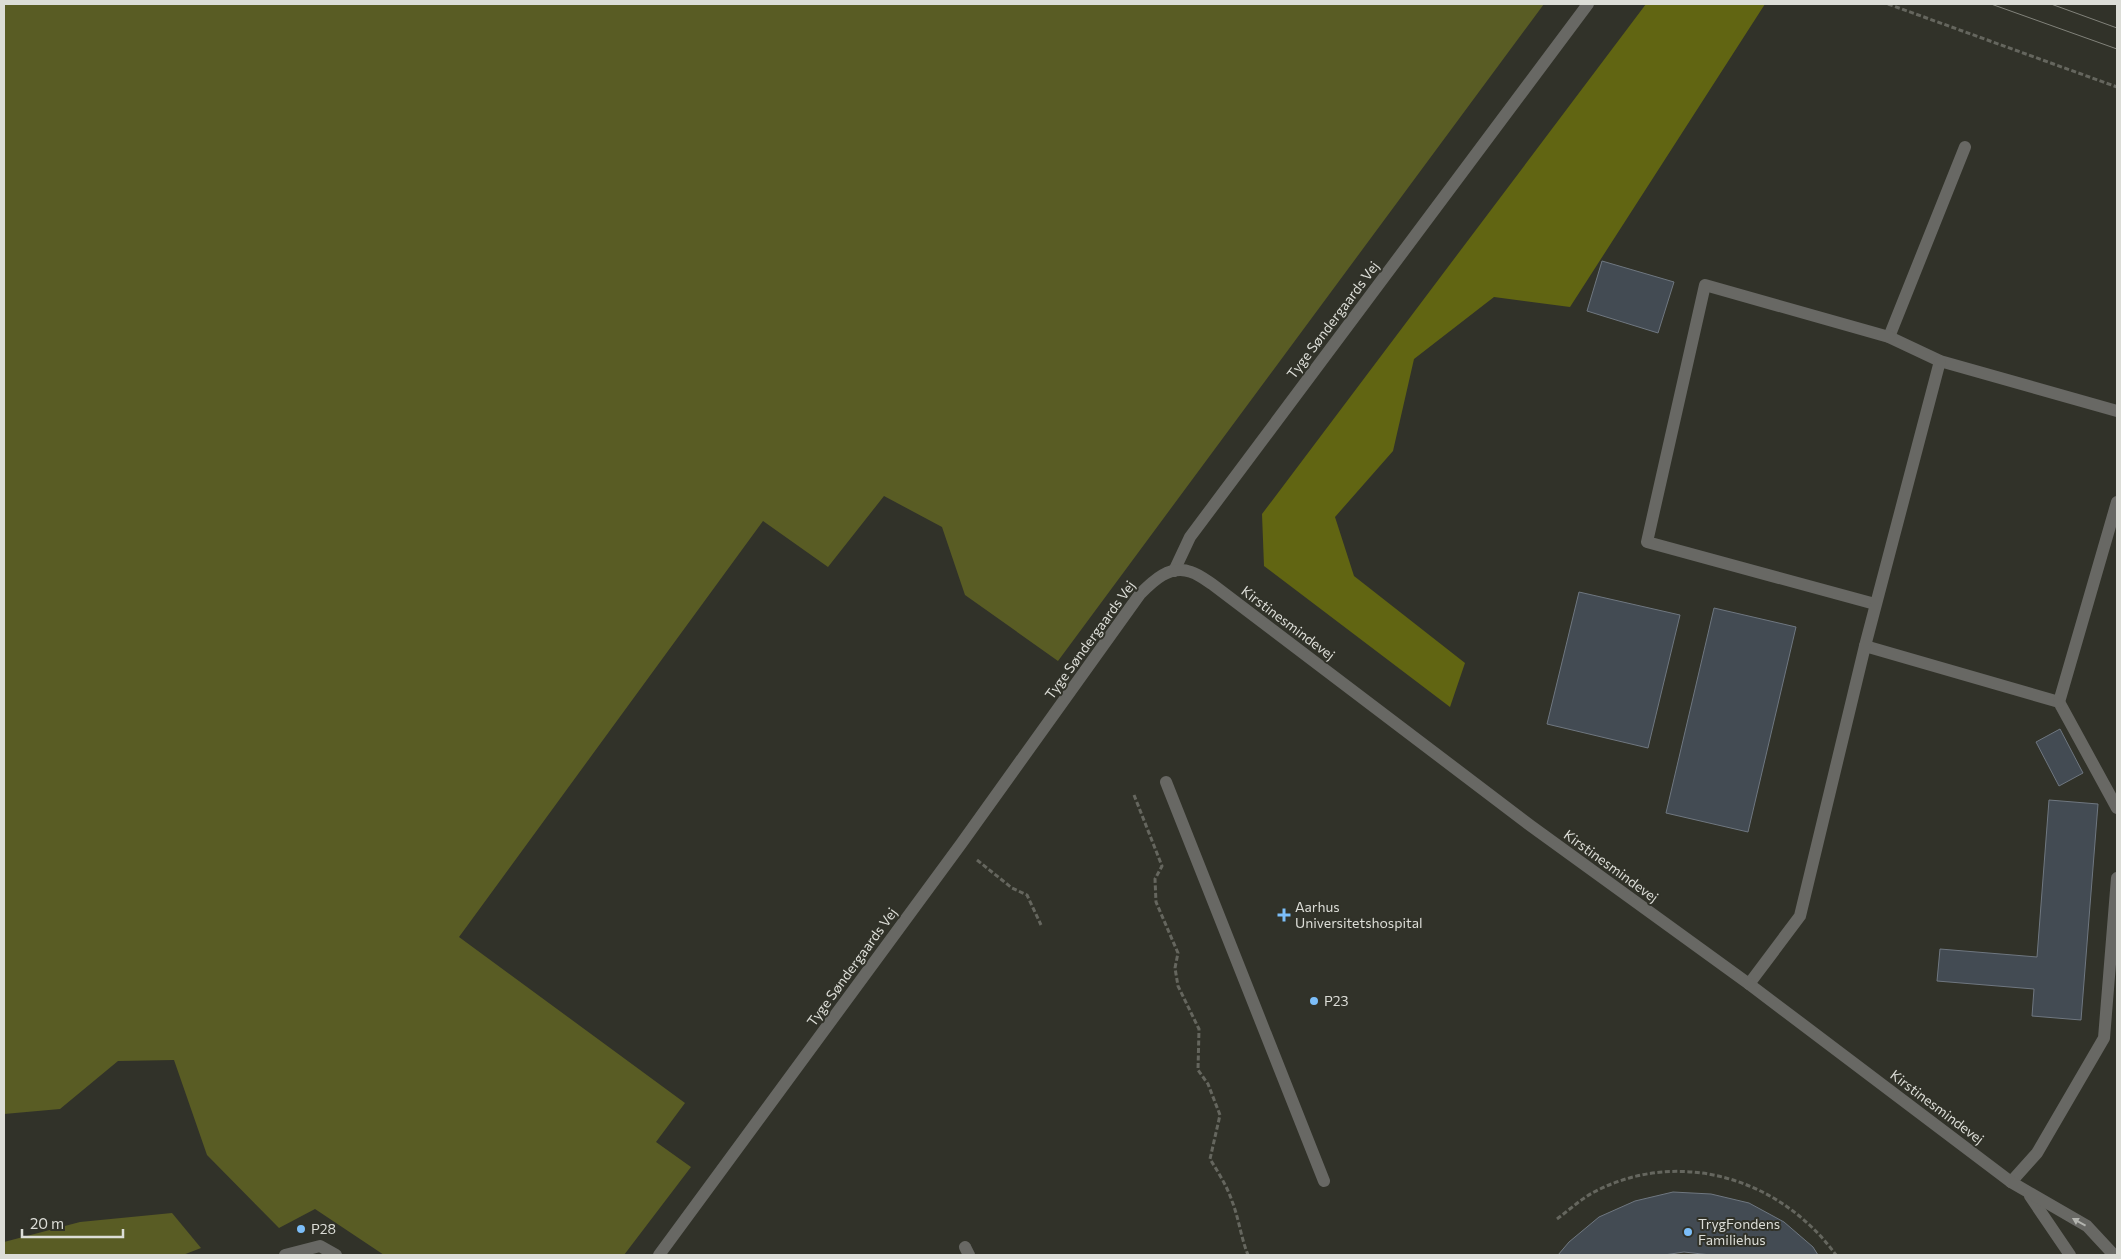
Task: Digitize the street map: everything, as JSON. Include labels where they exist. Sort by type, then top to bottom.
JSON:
[{"type":"street","name":"Tyge Søndergaards Vej","points":[[659,1255],[961,844],[1140,594],[1159,575],[1174,571],[1194,531],[1588,4]]},
{"type":"street","points":[[1889,336],[1964,147]]},
{"type":"street","points":[[1875,604],[1647,542],[1706,285],[1889,336],[1940,361],[2117,411]]},
{"type":"street","points":[[1749,984],[1800,916],[1864,646],[1940,361]]},
{"type":"street","points":[[2058,702],[2117,502]]},
{"type":"street","name":"Kirstinesmindevej","points":[[1174,571],[1190,571],[1212,584],[1531,826],[1749,984],[2011,1182],[2028,1194],[2087,1226],[2114,1255]]},
{"type":"street","points":[[1864,646],[2058,702],[2117,808]]},
{"type":"street","points":[[1166,782],[1324,1181]]},
{"type":"street","points":[[2011,1182],[2037,1153],[2104,1038],[2117,878]]},
{"type":"street","name":"Kirstinesmindevej","points":[[2028,1194],[2070,1255]]},
{"type":"street","points":[[285,1255],[320,1246],[336,1255]]},
{"type":"path","points":[[1888,4],[2117,87]]},
{"type":"path","points":[[1134,795],[1162,866],[1155,879],[1156,902],[1178,952],[1175,968],[1178,986],[1199,1029],[1198,1070],[1208,1084],[1220,1114],[1210,1159],[1222,1178],[1233,1202],[1241,1238],[1248,1255]]},
{"type":"path","points":[[984,866],[1012,888],[1027,895],[1042,925]]},
{"type":"path","points":[[1557,1219],[1594,1192],[1636,1176],[1681,1171],[1727,1177],[1769,1194],[1806,1220],[1836,1255]]},
{"type":"green space","points":[[4,4],[1544,4],[1058,661],[965,595],[942,527],[884,496],[828,567],[763,521],[459,937],[685,1103],[656,1142],[691,1167],[624,1255],[384,1255],[315,1209],[279,1228],[207,1155],[174,1060],[118,1061],[60,1109],[4,1114]]},
{"type":"green space","points":[[172,1213],[201,1248],[183,1255],[4,1255],[4,1242],[80,1222]]},
{"type":"shaded area","points":[[1646,4],[1765,4],[1570,307],[1494,297],[1414,359],[1393,451],[1335,517],[1354,576],[1465,663],[1450,707],[1264,566],[1262,514]]},
{"type":"building","points":[[1602,261],[1674,282],[1658,333],[1587,311]]},
{"type":"building","points":[[1579,592],[1680,615],[1648,748],[1547,724]]},
{"type":"building","points":[[1714,608],[1796,627],[1748,832],[1666,813]]},
{"type":"building","points":[[2060,729],[2083,773],[2059,786],[2036,742]]},
{"type":"building","points":[[2049,800],[2098,804],[2081,1020],[2032,1016],[2034,989],[1937,981],[1940,949],[2037,957]]},
{"type":"building","name":"TrygFondens Familiehus","points":[[1673,1192],[1711,1194],[1749,1203],[1784,1222],[1813,1247],[1818,1255],[1711,1255],[1684,1252],[1664,1255],[1558,1255],[1569,1242],[1599,1217],[1635,1201]]},
{"type":"tram line","points":[[1991,4],[2117,49]]},
{"type":"tram line","points":[[2051,4],[2117,28]]},
{"type":"place","name":"Aarhus Universitetshospital","points":[[1284,915]]},
{"type":"place","name":"P23","points":[[1314,1001]]},
{"type":"place","name":"P28","points":[[301,1229]]},
{"type":"place","name":"TrygFondens Familiehus","points":[[1688,1232]]}]
